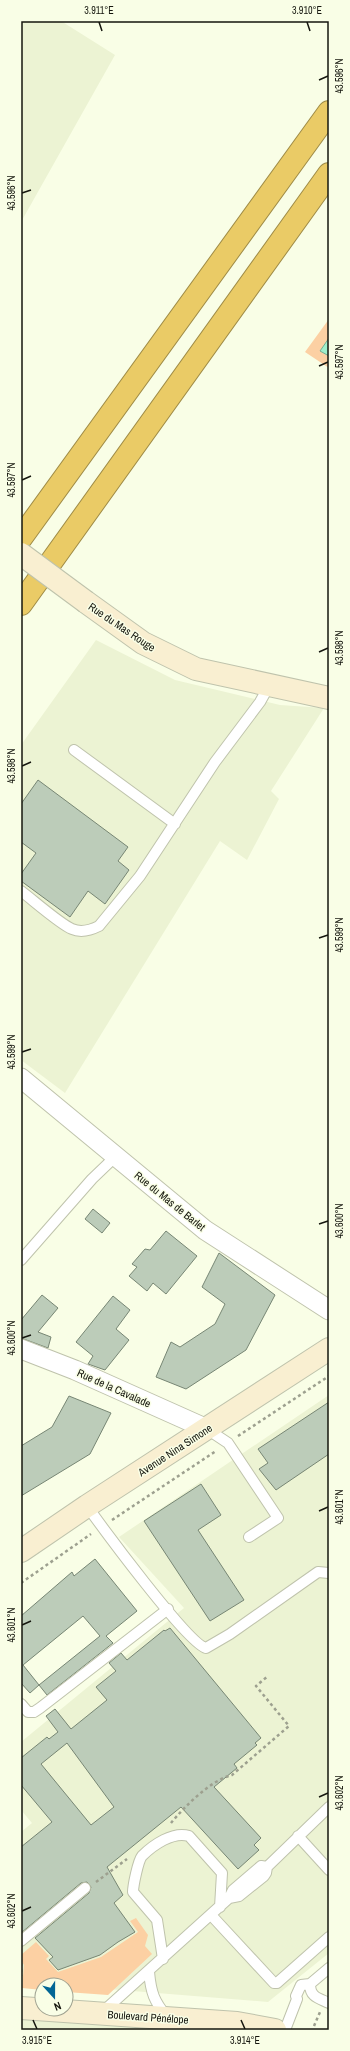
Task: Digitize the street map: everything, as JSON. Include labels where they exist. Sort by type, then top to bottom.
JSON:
[{"type":"highway","points":[[21,538],[329,112]]},
{"type":"highway","points":[[21,604],[268,262],[329,174]]},
{"type":"street","name":"Rue du Mas Rouge","points":[[21,554],[143,643],[196,669],[329,698]]},
{"type":"street","name":"Rue du Mas de Barlet","points":[[21,1078],[205,1230],[329,1310]]},
{"type":"street","name":"Rue de la Cavalade","points":[[21,1349],[75,1370],[207,1429]]},
{"type":"street","name":"Avenue Nina Simone","points":[[21,1551],[87,1506],[329,1349]]},
{"type":"street","name":"Boulevard Pénélope","points":[[21,2008],[237,2023],[275,2030]]},
{"type":"lane","points":[[21,891],[71,929],[82,931],[93,929],[106,920],[175,824],[215,762],[260,702],[270,684]]},
{"type":"lane","points":[[74,750],[175,824]]},
{"type":"lane","points":[[21,1260],[92,1179],[116,1156]]},
{"type":"lane","points":[[207,1429],[228,1442],[278,1518],[249,1537]]},
{"type":"lane","points":[[87,1506],[168,1609],[200,1646],[206,1648],[236,1630],[318,1572],[329,1573]]},
{"type":"lane","points":[[22,1708],[28,1712],[34,1712],[40,1708],[168,1609]]},
{"type":"lane","points":[[96,2013],[108,2007],[149,1972],[220,1907],[229,1898],[233,1890],[261,1866],[266,1867],[329,1807]]},
{"type":"lane","points":[[163,1959],[157,1920],[133,1892],[142,1856],[165,1839],[184,1834],[189,1836],[222,1873],[220,1907]]},
{"type":"lane","points":[[298,1836],[329,1870]]},
{"type":"lane","points":[[21,1941],[89,1886]]},
{"type":"lane","points":[[211,1915],[274,1983],[277,1983],[329,1937]]},
{"type":"lane","points":[[310,1988],[329,1968]]},
{"type":"lane","points":[[149,1972],[153,1997],[168,2018]]},
{"type":"lane","points":[[285,2030],[297,2000],[296,1996],[301,1985],[310,1988]]},
{"type":"lane","points":[[310,1988],[313,1996],[329,2003]]},
{"type":"path","points":[[21,1583],[228,1442],[329,1376]]},
{"type":"path","points":[[181,1811],[221,1778],[232,1775],[289,1726],[256,1686],[268,1676]]},
{"type":"path","points":[[89,1886],[107,1874]]},
{"type":"path","points":[[21,1963],[21,1976]]},
{"type":"shaded area","points":[[21,21],[61,21],[115,55],[21,222]]},
{"type":"shaded area","points":[[329,319],[329,368],[305,352]]},
{"type":"shaded area","points":[[329,338],[329,356],[320,351]]},
{"type":"shaded area","points":[[96,640],[175,680],[280,705],[324,708],[271,791],[279,799],[247,860],[220,841],[65,1093],[21,1060],[21,745]]},
{"type":"shaded area","points":[[329,1395],[329,1953],[268,2002],[74,1986],[74,1977],[34,1977],[34,1983],[21,1982],[21,1832],[32,1823],[21,1810],[21,1742],[184,1608],[119,1537]]},
{"type":"shaded area","points":[[136,1918],[148,1935],[145,1946],[152,1954],[108,1995],[74,1993],[74,1977],[34,1977],[34,1989],[22,1988],[24,1965],[21,1960],[21,1955],[36,1942],[49,1956],[46,1959],[58,1972],[101,1957],[138,1932],[130,1921]]},
{"type":"shaded area","points":[[21,2011],[34,2012],[34,2017],[74,2017],[201,2030],[21,2030]]},
{"type":"building","points":[[38,780],[128,847],[118,861],[129,870],[105,904],[88,891],[70,917],[21,881],[21,874],[36,853],[21,842],[21,804]]},
{"type":"building","points":[[93,1209],[110,1223],[102,1233],[85,1219]]},
{"type":"building","points":[[166,1231],[197,1256],[166,1294],[153,1283],[147,1291],[129,1276],[137,1267],[132,1264],[145,1249],[150,1250]]},
{"type":"building","points":[[219,1253],[275,1295],[246,1350],[186,1389],[156,1377],[171,1342],[180,1347],[215,1324],[225,1304],[202,1287]]},
{"type":"building","points":[[42,1295],[58,1308],[38,1332],[51,1337],[48,1348],[21,1338],[21,1320]]},
{"type":"building","points":[[113,1296],[130,1310],[116,1329],[129,1340],[105,1370],[88,1364],[93,1356],[76,1342]]},
{"type":"building","points":[[69,1396],[111,1413],[90,1454],[21,1496],[21,1446],[52,1427]]},
{"type":"building","points":[[329,1402],[329,1454],[276,1490],[259,1469],[268,1463],[258,1449]]},
{"type":"building","points":[[201,1484],[221,1515],[198,1530],[244,1600],[210,1621],[144,1521]]},
{"type":"building","points":[[95,1559],[137,1611],[106,1636],[113,1643],[47,1695],[39,1685],[30,1693],[21,1683],[21,1616],[72,1572],[74,1576]],"holes":[[[83,1616],[100,1636],[39,1685],[23,1665]]]},
{"type":"building","points":[[170,1628],[261,1738],[255,1743],[257,1745],[234,1764],[237,1768],[214,1787],[261,1838],[254,1845],[259,1850],[238,1869],[181,1807],[107,1867],[123,1895],[114,1903],[135,1932],[100,1955],[58,1970],[49,1960],[53,1957],[35,1938],[89,1893],[91,1887],[87,1882],[81,1883],[21,1933],[21,1847],[52,1822],[21,1785],[21,1758],[47,1737],[49,1739],[58,1732],[46,1716],[55,1709],[71,1729],[107,1700],[96,1687],[116,1671],[109,1663],[121,1653],[127,1660],[164,1630],[165,1631]],"holes":[[[67,1743],[114,1807],[91,1825],[41,1764]]]}]
